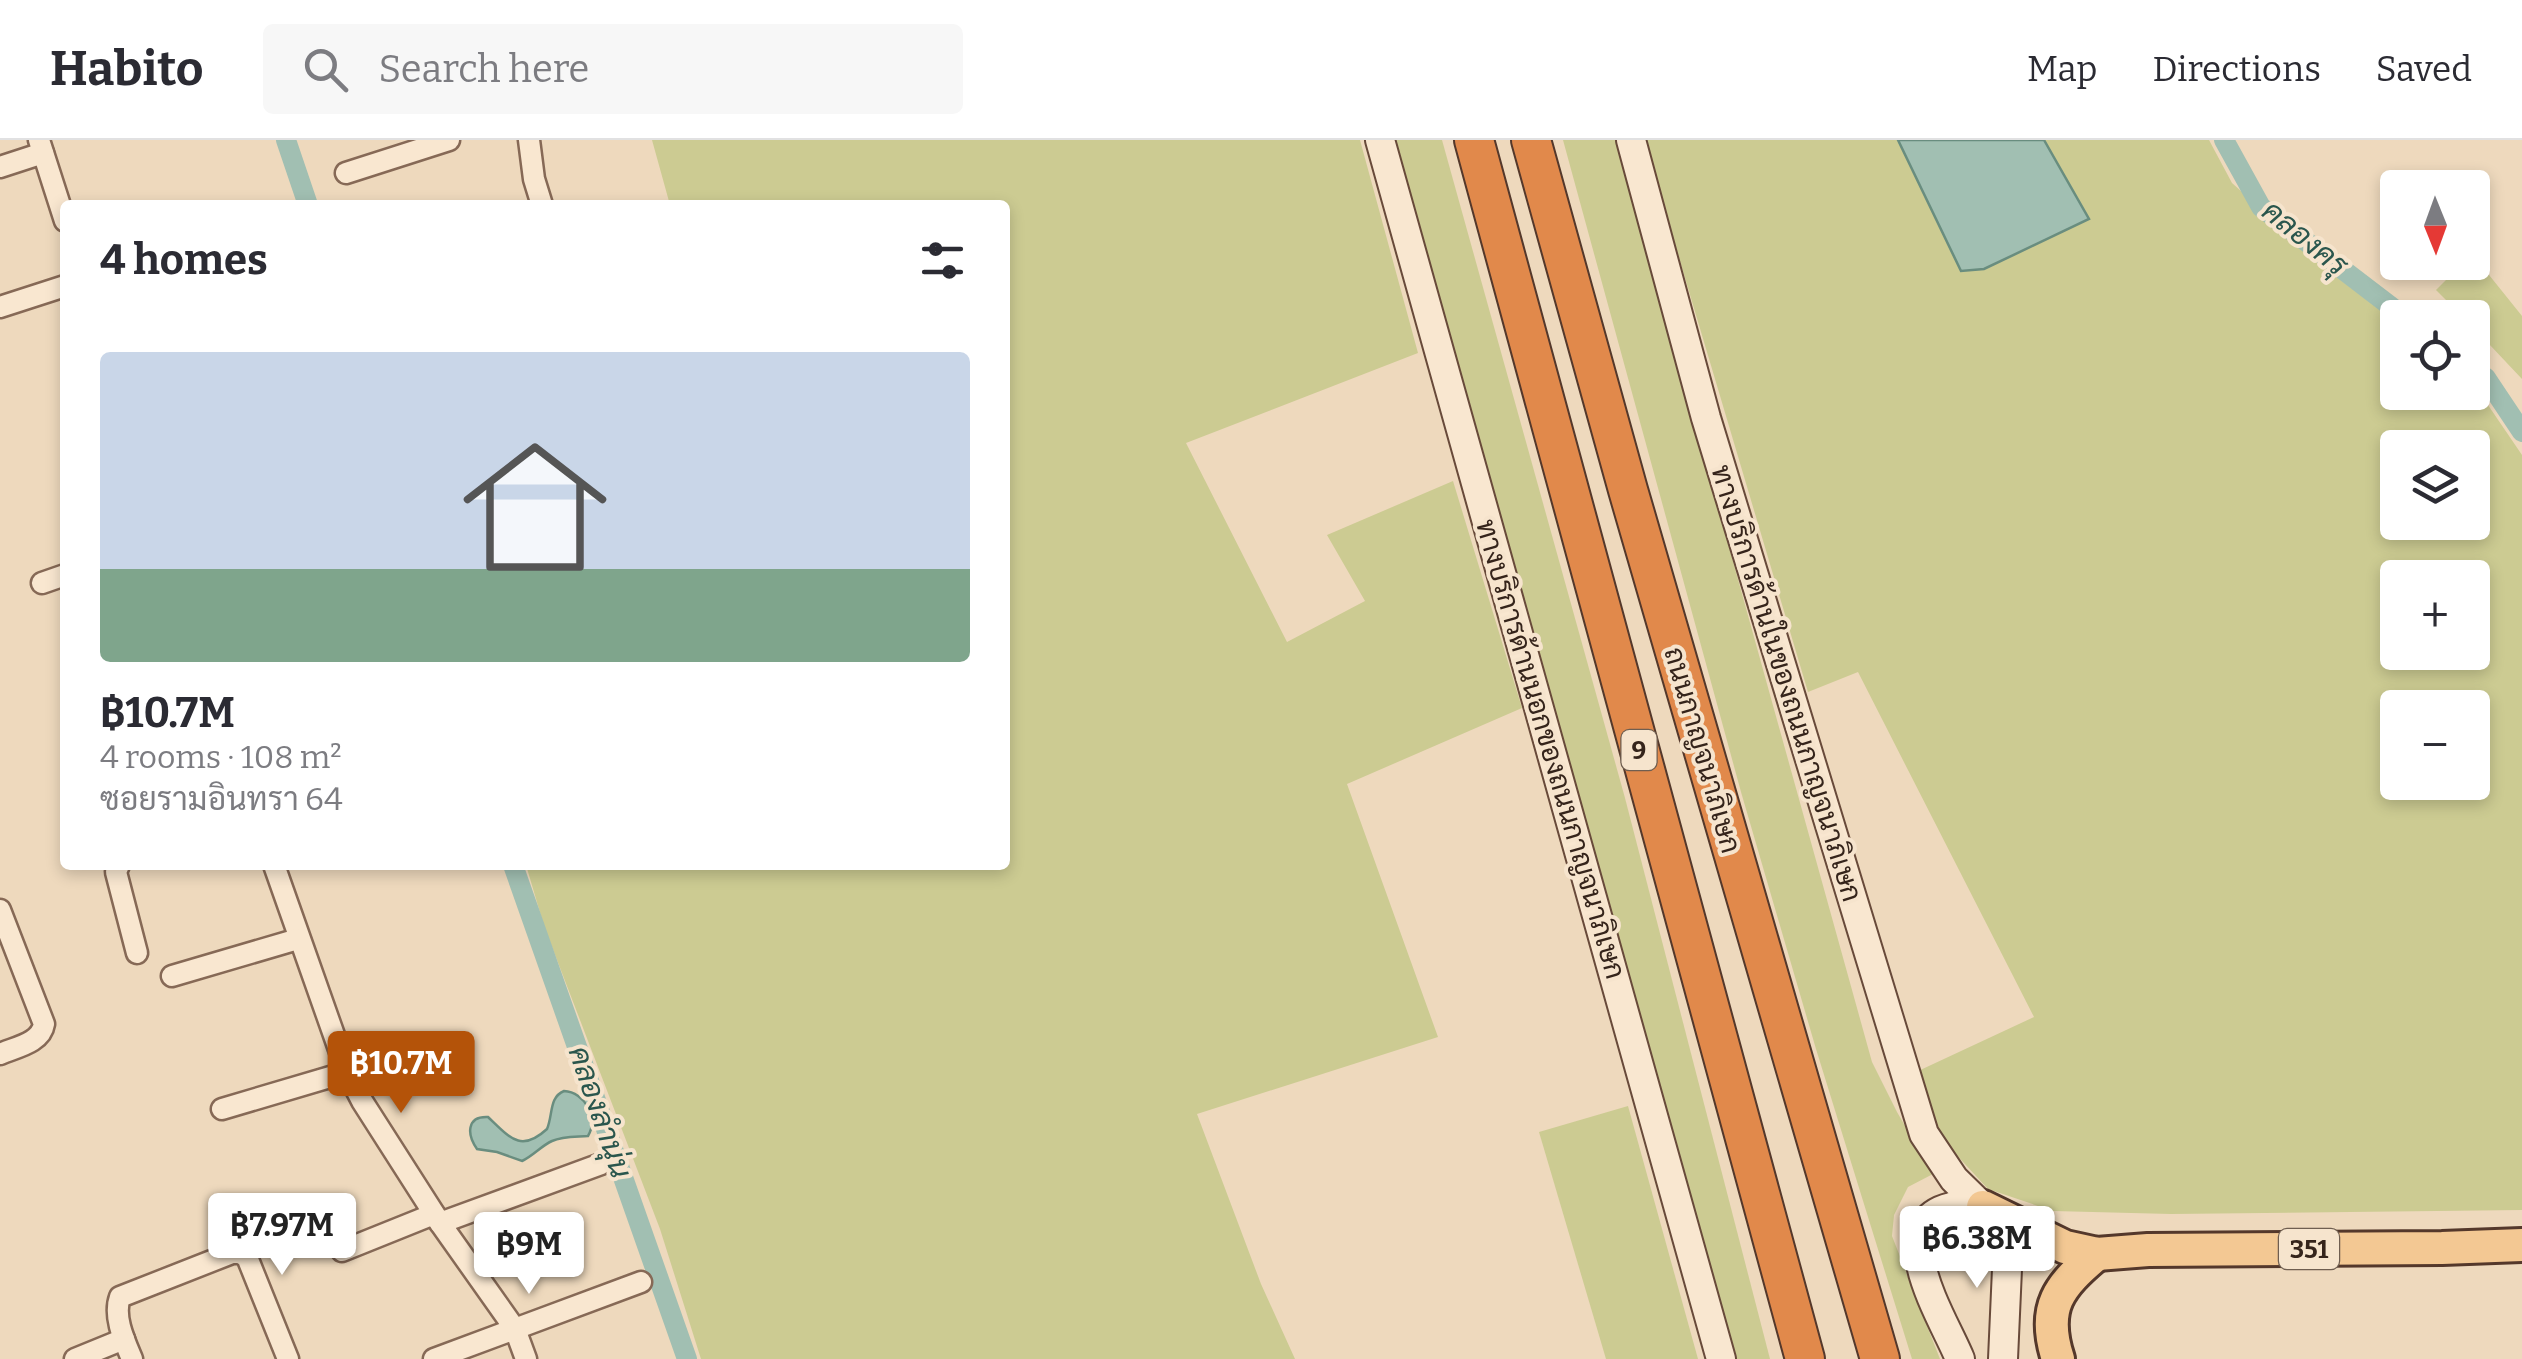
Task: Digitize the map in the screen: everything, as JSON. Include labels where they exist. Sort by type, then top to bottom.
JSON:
[{"type":"highway","name":"9","points":[[1474,140],[1804,1359]]},
{"type":"highway","name":"ถนนกาญจนาภิเษก","points":[[1531,140],[1880,1359]]},
{"type":"main road","name":"ทางบริการด้านนอกของถนนกาญจนาภิเษก","points":[[1380,140],[1721,1359]]},
{"type":"main road","name":"ทางบริการด้านในของถนนกาญจนาภิเษก","points":[[1630,140],[1706,418],[1924,1134],[1954,1179],[1995,1219],[2002,1232],[2006,1251],[2003,1359]]},
{"type":"main road","points":[[1960,1359],[1920,1267],[1917,1240],[1922,1229],[1942,1211],[1952,1206],[1983,1207]]},
{"type":"main road","name":"351","points":[[1983,1207],[2065,1247],[2097,1254],[2522,1245]]},
{"type":"main road","points":[[2058,1359],[2050,1336],[2055,1302],[2069,1278],[2097,1254]]},
{"type":"street","points":[[346,173],[449,140]]},
{"type":"street","points":[[535,142],[534,179],[540,200]]},
{"type":"street","points":[[0,166],[41,146],[60,205]]},
{"type":"street","points":[[0,308],[60,288]]},
{"type":"street","points":[[42,583],[60,577]]},
{"type":"street","points":[[117,870],[137,953]]},
{"type":"street","points":[[276,870],[347,1072],[437,1218],[515,1329],[526,1359]]},
{"type":"street","points":[[0,910],[8,960],[44,1024],[36,1039],[0,1054]]},
{"type":"street","points":[[172,976],[298,939]]},
{"type":"street","points":[[222,1108],[347,1072]]},
{"type":"street","points":[[342,1251],[601,1164]]},
{"type":"street","points":[[74,1359],[128,1349],[116,1308],[120,1297],[240,1253],[247,1257],[288,1359]]},
{"type":"street","points":[[434,1359],[641,1282]]},
{"type":"shaded area","points":[[652,140],[1360,140],[1418,353],[1186,443],[1287,642],[1365,601],[1327,535],[1453,481],[1522,708],[1347,784],[1438,1037],[1197,1114],[1261,1284],[1295,1359],[701,1359],[660,1229],[544,926],[527,870],[1010,870],[1010,200],[669,200]]},
{"type":"shaded area","points":[[1390,140],[1442,140],[1625,798],[1770,1359],[1727,1359]]},
{"type":"shaded area","points":[[1563,140],[1616,140],[1872,1062],[1933,1174],[1908,1187],[1894,1215],[1892,1236],[1940,1359],[1912,1359],[1816,1049],[1741,792]]},
{"type":"shaded area","points":[[1644,140],[1898,140],[1961,271],[2089,219],[2044,140],[2209,140],[2232,183],[2342,281],[2380,309],[2380,410],[2490,408],[2522,455],[2522,1210],[2171,1214],[2053,1211],[1988,1189],[1940,1137],[1916,1072],[2034,1017],[1858,672],[1808,692]]},
{"type":"shaded area","points":[[1898,140],[2044,140],[2089,219],[1984,269],[1961,271]]},
{"type":"shaded area","points":[[2490,276],[2522,316],[2522,379],[2490,345],[2490,300],[2446,300],[2436,290],[2446,280],[2490,280]]},
{"type":"shaded area","points":[[564,1091],[578,1096],[588,1107],[592,1122],[588,1136],[552,1141],[522,1161],[477,1149],[470,1132],[476,1120],[488,1117],[516,1140],[530,1140],[547,1129],[554,1102]]},
{"type":"shaded area","points":[[1628,1106],[1698,1359],[1606,1359],[1539,1132]]},
{"type":"waterway","name":"คลองลำนุ่น","points":[[286,140],[306,200]]},
{"type":"waterway","name":"คลองครุ","points":[[2224,140],[2261,207],[2382,300]]},
{"type":"waterway","name":"คลองครุ","points":[[2490,384],[2522,432]]},
{"type":"waterway","name":"คลองลำนุ่น","points":[[515,870],[687,1359]]}]
